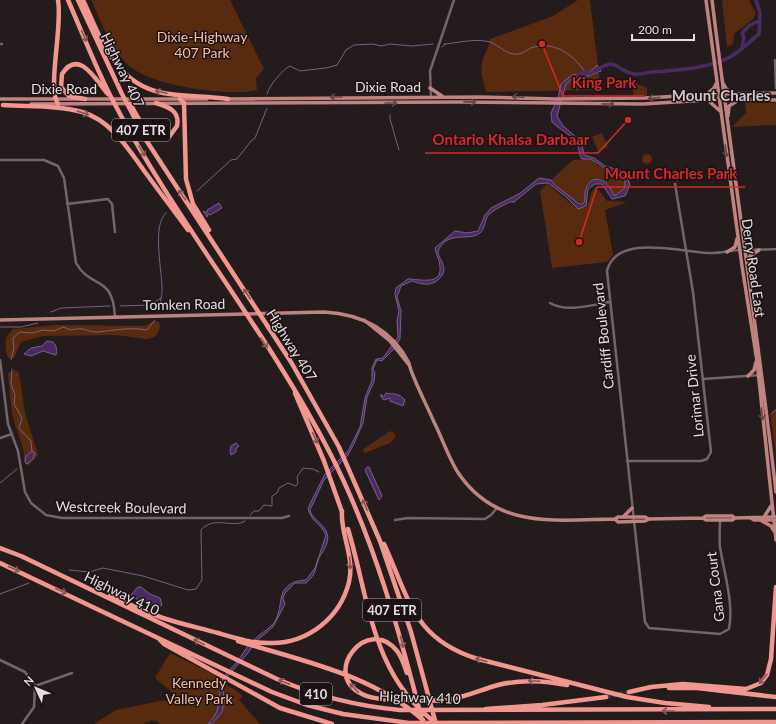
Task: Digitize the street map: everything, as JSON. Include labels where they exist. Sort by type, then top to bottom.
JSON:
[{"type":"highway","points":[[56,102],[55,65],[60,16],[58,0]]},
{"type":"highway","name":"Highway 407","points":[[68,0],[110,96],[148,161],[294,390],[341,475],[362,526],[396,621],[424,724]]},
{"type":"highway","name":"Highway 407","points":[[78,0],[122,94],[161,164],[290,362],[339,447],[380,541],[430,696],[437,724]]},
{"type":"highway","points":[[83,0],[112,60],[134,82],[149,89],[164,93],[228,99]]},
{"type":"highway","points":[[88,101],[69,96],[61,87],[62,74],[70,66],[79,65],[88,69],[110,96]]},
{"type":"highway","points":[[122,94],[150,133],[159,138],[169,137],[178,126],[177,116],[169,107],[153,102]]},
{"type":"highway","points":[[180,100],[184,103],[186,179],[194,204],[215,240],[219,251]]},
{"type":"highway","points":[[2,105],[71,110],[88,114],[107,125],[125,145],[205,251]]},
{"type":"highway","points":[[294,390],[295,397],[333,483],[355,553],[378,645],[399,686],[414,704],[437,724]]},
{"type":"highway","points":[[245,641],[263,643],[285,642],[305,636],[324,624],[338,608],[347,589],[350,571],[349,547],[342,511]]},
{"type":"highway","points":[[380,541],[385,544],[411,608],[424,626],[443,643],[471,657],[646,701],[735,709]]},
{"type":"highway","name":"Highway 410","points":[[0,548],[21,556],[246,665],[298,688],[363,705],[400,710],[776,709]]},
{"type":"highway","name":"Highway 410","points":[[1,563],[224,669],[295,701],[343,714],[409,723],[483,724],[776,722]]},
{"type":"highway","points":[[629,692],[683,684],[742,689],[754,687],[761,683],[767,675],[771,659],[776,587]]},
{"type":"highway","points":[[87,588],[94,589],[162,617],[245,641],[259,647],[342,673],[372,687],[408,708],[427,724]]},
{"type":"highway","points":[[155,636],[164,644],[270,702],[323,724]]},
{"type":"highway","points":[[413,682],[398,652],[384,641],[371,640],[362,643],[353,650],[348,659],[346,674],[352,686],[362,694],[374,698],[403,701],[453,699],[498,685],[521,681],[547,682],[587,687]]},
{"type":"highway","points":[[644,689],[697,688],[776,698]]},
{"type":"highway","points":[[479,710],[542,705],[606,697]]},
{"type":"highway","points":[[292,712],[332,724]]},
{"type":"highway","points":[[736,724],[767,722]]},
{"type":"main road","name":"Derry Road East","points":[[706,0],[719,94],[727,119],[742,250],[760,375],[776,540]]},
{"type":"main road","name":"Derry Road East","points":[[712,0],[724,94],[721,112],[738,236],[747,267],[776,492]]},
{"type":"main road","points":[[722,80],[728,90],[736,94]]},
{"type":"main road","points":[[706,94],[714,88],[717,81]]},
{"type":"main road","points":[[430,88],[442,97]]},
{"type":"main road","name":"Dixie Road","points":[[2,105],[88,101],[184,103],[431,103],[555,101],[566,99],[645,98],[706,94],[776,93]]},
{"type":"main road","name":"Dixie Road","points":[[153,102],[228,99],[442,97],[555,101],[565,104],[643,104],[776,99]]},
{"type":"main road","name":"Dixie Road","points":[[0,99],[56,102],[88,101]]},
{"type":"main road","points":[[727,119],[730,106],[740,100]]},
{"type":"main road","points":[[707,101],[715,104],[721,112]]},
{"type":"main road","points":[[726,252],[734,247],[738,236]]},
{"type":"main road","points":[[747,267],[750,256],[758,250]]},
{"type":"main road","name":"Tomken Road","points":[[1,318],[334,312],[351,315],[364,320],[391,340],[399,349],[409,366],[457,471],[478,495],[497,508],[528,519],[615,519],[618,517],[645,517],[649,519]]},
{"type":"main road","points":[[748,376],[754,370],[757,361]]},
{"type":"main road","points":[[772,505],[763,519],[771,526],[776,534]]},
{"type":"main road","points":[[623,517],[632,508]]},
{"type":"main road","name":"Tomken Road","points":[[615,519],[618,522],[645,521],[649,519],[703,518],[706,516],[720,518],[732,516],[735,518],[751,518],[754,520],[775,519]]},
{"type":"street","points":[[431,103],[430,71],[433,58],[454,0]]},
{"type":"street","points":[[775,60],[776,88]]},
{"type":"street","points":[[0,160],[44,160],[54,163],[63,174],[76,263],[82,272],[109,291],[113,298],[115,316]]},
{"type":"street","name":"Lorimar Drive","points":[[627,462],[701,461],[709,457],[711,452],[693,292],[675,184]]},
{"type":"street","points":[[67,204],[105,199],[109,200],[112,204],[115,232]]},
{"type":"street","name":"Cardiff Boulevard","points":[[633,517],[607,271],[612,261],[619,254],[630,250],[651,247],[706,253],[742,250],[776,250]]},
{"type":"street","points":[[550,303],[556,307],[576,307],[610,302]]},
{"type":"street","name":"Westcreek Boulevard","points":[[0,360],[8,424],[18,451],[22,481],[27,498],[36,508],[52,517],[282,518],[289,516]]},
{"type":"street","points":[[702,379],[760,375]]},
{"type":"street","points":[[0,438],[12,434]]},
{"type":"street","points":[[395,520],[408,518],[485,519],[497,508]]},
{"type":"street","name":"Gana Court","points":[[633,517],[646,625],[653,629],[720,634],[729,629],[731,622],[729,596],[720,541],[720,518]]},
{"type":"street","points":[[0,660],[25,672],[35,686],[34,707],[22,724]]},
{"type":"street","points":[[35,686],[72,673]]},
{"type":"green space","name":"Dixie-Highway 407 Park","points":[[91,0],[230,0],[264,69],[256,78],[257,90],[227,92],[188,88],[150,77],[135,70],[125,62],[114,48]]},
{"type":"green space","points":[[578,0],[590,0],[601,90],[486,92],[482,78],[482,67],[490,39],[553,16]]},
{"type":"green space","points":[[722,0],[749,0],[756,13],[753,19],[734,34],[733,44],[727,47]]},
{"type":"green space","points":[[633,82],[647,88],[647,96],[633,96]]},
{"type":"green space","points":[[745,103],[776,103],[776,125],[732,127],[746,113]]},
{"type":"green space","points":[[602,133],[608,147],[598,151],[592,137]]},
{"type":"green space","points":[[647,154],[652,159],[647,164],[642,159]]},
{"type":"green space","points":[[591,159],[598,166],[617,172],[625,181],[625,188],[616,196],[608,184],[600,179],[590,182],[585,189],[585,202],[582,202],[577,201],[567,195],[551,180],[573,160]]},
{"type":"green space","points":[[547,184],[577,209],[587,207],[592,191],[596,187],[607,201],[627,202],[605,210],[613,255],[607,262],[552,268],[540,191]]},
{"type":"green space","points":[[155,321],[159,322],[160,327],[158,333],[154,337],[147,339],[115,335],[42,336],[21,342],[14,358],[8,358],[6,350],[6,339],[13,329],[56,325],[143,326]]},
{"type":"green space","points":[[15,370],[19,373],[25,413],[38,455],[28,466],[24,461],[23,447],[13,419],[11,406],[8,373]]},
{"type":"green space","points":[[776,408],[776,455],[770,414]]},
{"type":"green space","points":[[390,431],[394,433],[396,437],[390,443],[365,453],[362,450]]},
{"type":"green space","name":"Kennedy Valley Park","points":[[170,653],[223,679],[220,685],[218,707],[213,718],[208,724],[160,724],[156,721],[152,721],[144,724],[94,724],[116,710],[160,701],[181,700],[155,678]]},
{"type":"green space","points":[[225,681],[229,687],[233,688],[243,696],[239,700],[260,724],[212,724],[222,712]]},
{"type":"shaded area","points":[[597,65],[601,71],[588,76],[573,78],[566,84],[557,116],[563,126],[581,141],[584,155],[594,158],[605,166],[622,171],[627,176],[630,185],[625,196],[612,199],[602,184],[595,184],[588,189],[586,206],[578,209],[565,196],[548,183],[536,184],[514,202],[510,202],[497,208],[491,213],[487,217],[480,233],[470,237],[453,238],[443,243],[438,252],[444,267],[444,271],[437,281],[431,284],[421,284],[412,281],[401,286],[397,297],[401,311],[400,339],[394,349],[382,361],[377,360],[373,369],[375,373],[374,382],[367,397],[363,423],[354,444],[348,455],[324,480],[310,510],[312,515],[325,529],[328,537],[314,573],[306,583],[295,583],[285,593],[283,598],[285,604],[273,627],[255,642],[248,653],[226,678],[223,687],[224,702],[222,712],[212,724],[208,724],[217,711],[222,680],[251,643],[274,623],[277,618],[282,595],[285,589],[292,583],[306,580],[315,568],[326,535],[311,516],[308,508],[325,474],[348,451],[360,427],[365,398],[372,380],[372,368],[376,359],[383,358],[398,337],[397,320],[399,311],[395,294],[396,288],[408,279],[429,280],[437,277],[440,273],[440,264],[435,248],[455,231],[467,233],[478,231],[485,215],[491,208],[519,194],[539,178],[551,180],[556,186],[578,203],[582,204],[585,201],[587,186],[590,182],[595,180],[605,182],[610,187],[614,195],[625,188],[625,181],[617,172],[607,170],[591,159],[582,159],[578,145],[575,141],[552,122],[551,113],[558,98],[561,84],[572,75],[589,73]]},
{"type":"shaded area","points":[[219,203],[222,208],[210,215],[208,214],[207,217],[203,211],[207,213],[207,210]]},
{"type":"shaded area","points":[[47,341],[53,342],[55,345],[57,350],[56,355],[43,351],[31,356],[24,354],[31,348],[42,346]]},
{"type":"shaded area","points":[[386,393],[403,397],[405,400],[403,406],[390,401],[390,398],[384,400],[381,397],[381,394],[384,397]]},
{"type":"shaded area","points":[[236,443],[239,446],[236,449],[236,452],[231,455],[231,446]]},
{"type":"shaded area","points":[[32,451],[35,453],[33,459],[27,464],[25,462],[26,456]]},
{"type":"shaded area","points":[[369,467],[382,496],[379,500],[365,470]]},
{"type":"shaded area","points":[[138,587],[141,587],[150,594],[160,598],[162,605],[158,608],[130,596]]},
{"type":"waterway","points":[[596,71],[603,66],[613,64],[629,73],[639,74],[692,68],[721,61],[730,57],[759,34],[760,13],[756,0]]},
{"type":"waterway","points":[[742,47],[744,37],[742,33],[750,25],[759,21]]},
{"type":"waterway","points":[[444,44],[485,41],[493,43],[507,52],[516,54],[539,46],[555,47],[568,54],[585,72]]},
{"type":"waterway","points":[[267,94],[276,78],[290,66],[300,71],[326,68],[337,65],[346,50],[354,45],[373,44],[381,46],[390,44],[412,46],[433,44]]},
{"type":"waterway","points":[[442,47],[446,44]]},
{"type":"waterway","points":[[578,75],[585,72],[591,73]]},
{"type":"waterway","points":[[197,191],[231,160],[237,159],[255,138],[267,108]]},
{"type":"waterway","points":[[390,115],[399,150]]},
{"type":"waterway","points":[[158,311],[162,297],[158,239],[159,228],[166,213]]},
{"type":"waterway","points":[[120,306],[150,305],[161,298]]},
{"type":"waterway","points":[[51,312],[61,308],[110,306]]},
{"type":"waterway","points":[[11,360],[14,348],[13,338],[20,332],[32,333],[43,330],[54,331],[63,327],[71,330],[83,329],[94,332],[129,329],[147,330],[155,320]]},
{"type":"waterway","points":[[0,327],[21,327],[38,323]]},
{"type":"waterway","points":[[12,369],[11,384],[15,395],[14,404],[22,418],[19,428],[31,441],[32,452]]},
{"type":"waterway","points":[[772,413],[776,410]]},
{"type":"waterway","points":[[250,515],[254,511],[259,511],[264,505],[272,506],[272,496],[277,493],[279,488],[288,483],[296,486],[298,483],[297,477],[303,468],[313,469],[319,472]]},
{"type":"waterway","points":[[0,483],[17,469]]},
{"type":"waterway","points":[[69,570],[89,572],[103,568],[143,576],[188,590],[196,589],[202,580],[201,530],[212,523],[235,524],[245,521]]},
{"type":"waterway","points":[[0,594],[29,583]]},
{"type":"tunnel","points":[[606,697],[629,692]]},
{"type":"place","name":"King Park","points":[[542,44]]},
{"type":"place","name":"Ontario Khalsa Darbaar","points":[[628,120]]},
{"type":"place","name":"Mount Charles Park","points":[[579,242]]},
{"type":"district","name":"Mount Charles","points":[[721,95]]}]
